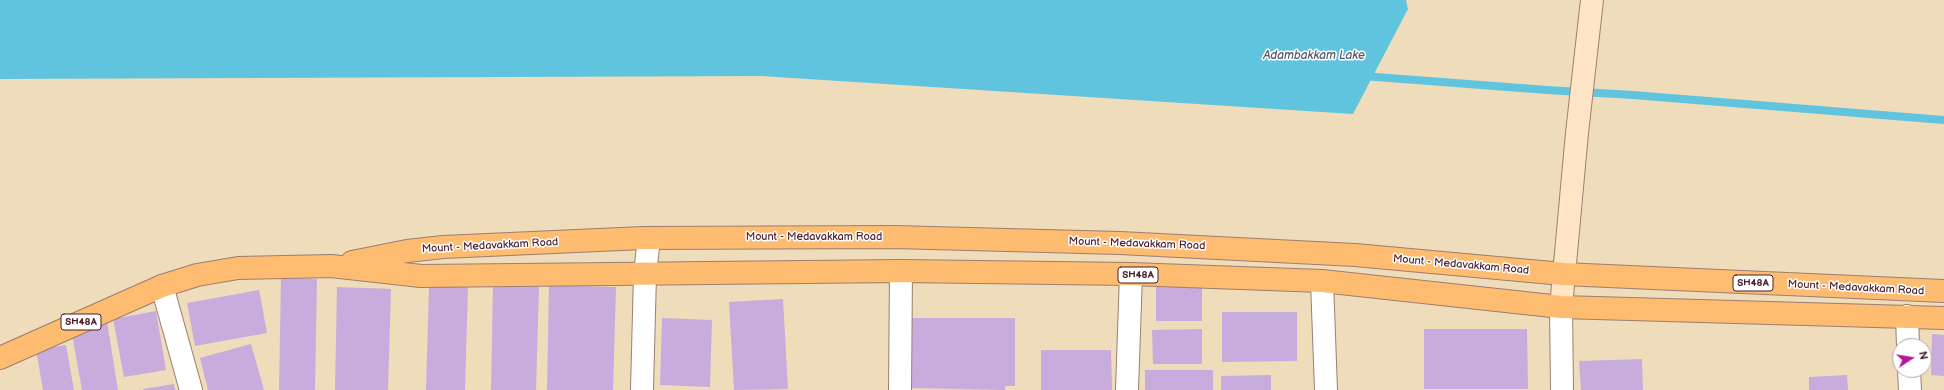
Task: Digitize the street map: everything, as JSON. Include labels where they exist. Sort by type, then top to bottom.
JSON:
[{"type":"main road","name":"Mount - Medavakkam Road","points":[[331,266],[407,251],[443,247],[649,238],[894,237],[1120,243],[1355,255],[1563,274],[1944,291]]},
{"type":"main road","name":"Mount - Medavakkam Road","points":[[0,358],[162,286],[196,275],[238,268],[331,266],[421,276],[901,271],[1131,274],[1322,281],[1561,307],[1944,318]]},
{"type":"street","points":[[1562,390],[1561,307],[1563,274],[1592,0]]},
{"type":"street","points":[[642,390],[645,274],[649,238]]},
{"type":"street","points":[[900,390],[901,271]]},
{"type":"street","points":[[1127,390],[1131,274]]},
{"type":"street","points":[[1322,281],[1326,390]]},
{"type":"street","points":[[162,286],[191,390]]},
{"type":"street","points":[[1907,316],[1908,338]]},
{"type":"street","points":[[1909,378],[1910,390]]},
{"type":"water","name":"Adambakkam Lake","points":[[0,0],[1406,0],[1408,9],[1353,114],[761,76],[0,79]]},
{"type":"building","points":[[281,278],[317,279],[315,390],[279,390]]},
{"type":"building","points":[[1156,282],[1202,282],[1202,321],[1156,321]]},
{"type":"building","points":[[493,285],[539,287],[536,390],[491,390]]},
{"type":"building","points":[[549,285],[616,287],[613,390],[547,390]]},
{"type":"building","points":[[429,286],[468,287],[465,390],[426,390]]},
{"type":"building","points":[[337,287],[391,289],[388,390],[335,390]]},
{"type":"building","points":[[259,290],[267,333],[195,346],[187,303]]},
{"type":"building","points":[[783,299],[788,389],[734,390],[729,302]]},
{"type":"building","points":[[156,311],[166,370],[124,377],[113,319]]},
{"type":"building","points":[[1222,312],[1297,312],[1297,361],[1222,362]]},
{"type":"building","points":[[662,318],[712,320],[710,387],[660,385]]},
{"type":"building","points":[[906,318],[1015,318],[1015,386],[1005,386],[1005,390],[906,388]]},
{"type":"building","points":[[107,322],[118,390],[82,390],[71,329]]},
{"type":"building","points":[[1202,329],[1202,364],[1153,364],[1152,330]]},
{"type":"building","points":[[1424,329],[1527,329],[1528,389],[1424,389]]},
{"type":"building","points":[[1932,334],[1944,335],[1944,376],[1932,375]]},
{"type":"building","points":[[251,344],[264,390],[208,390],[200,358]]},
{"type":"building","points":[[66,345],[74,390],[43,390],[36,350]]},
{"type":"building","points":[[1041,350],[1111,350],[1112,390],[1041,390]]},
{"type":"building","points":[[1642,359],[1643,390],[1581,390],[1579,361]]},
{"type":"building","points":[[1145,370],[1213,370],[1213,390],[1145,390]]},
{"type":"building","points":[[1271,375],[1271,390],[1221,390],[1221,376]]},
{"type":"building","points":[[1847,375],[1848,390],[1809,390],[1809,377]]},
{"type":"building","points":[[174,384],[175,390],[143,390],[143,389]]},
{"type":"waterway","points":[[1363,76],[1633,95],[1944,120]]}]
